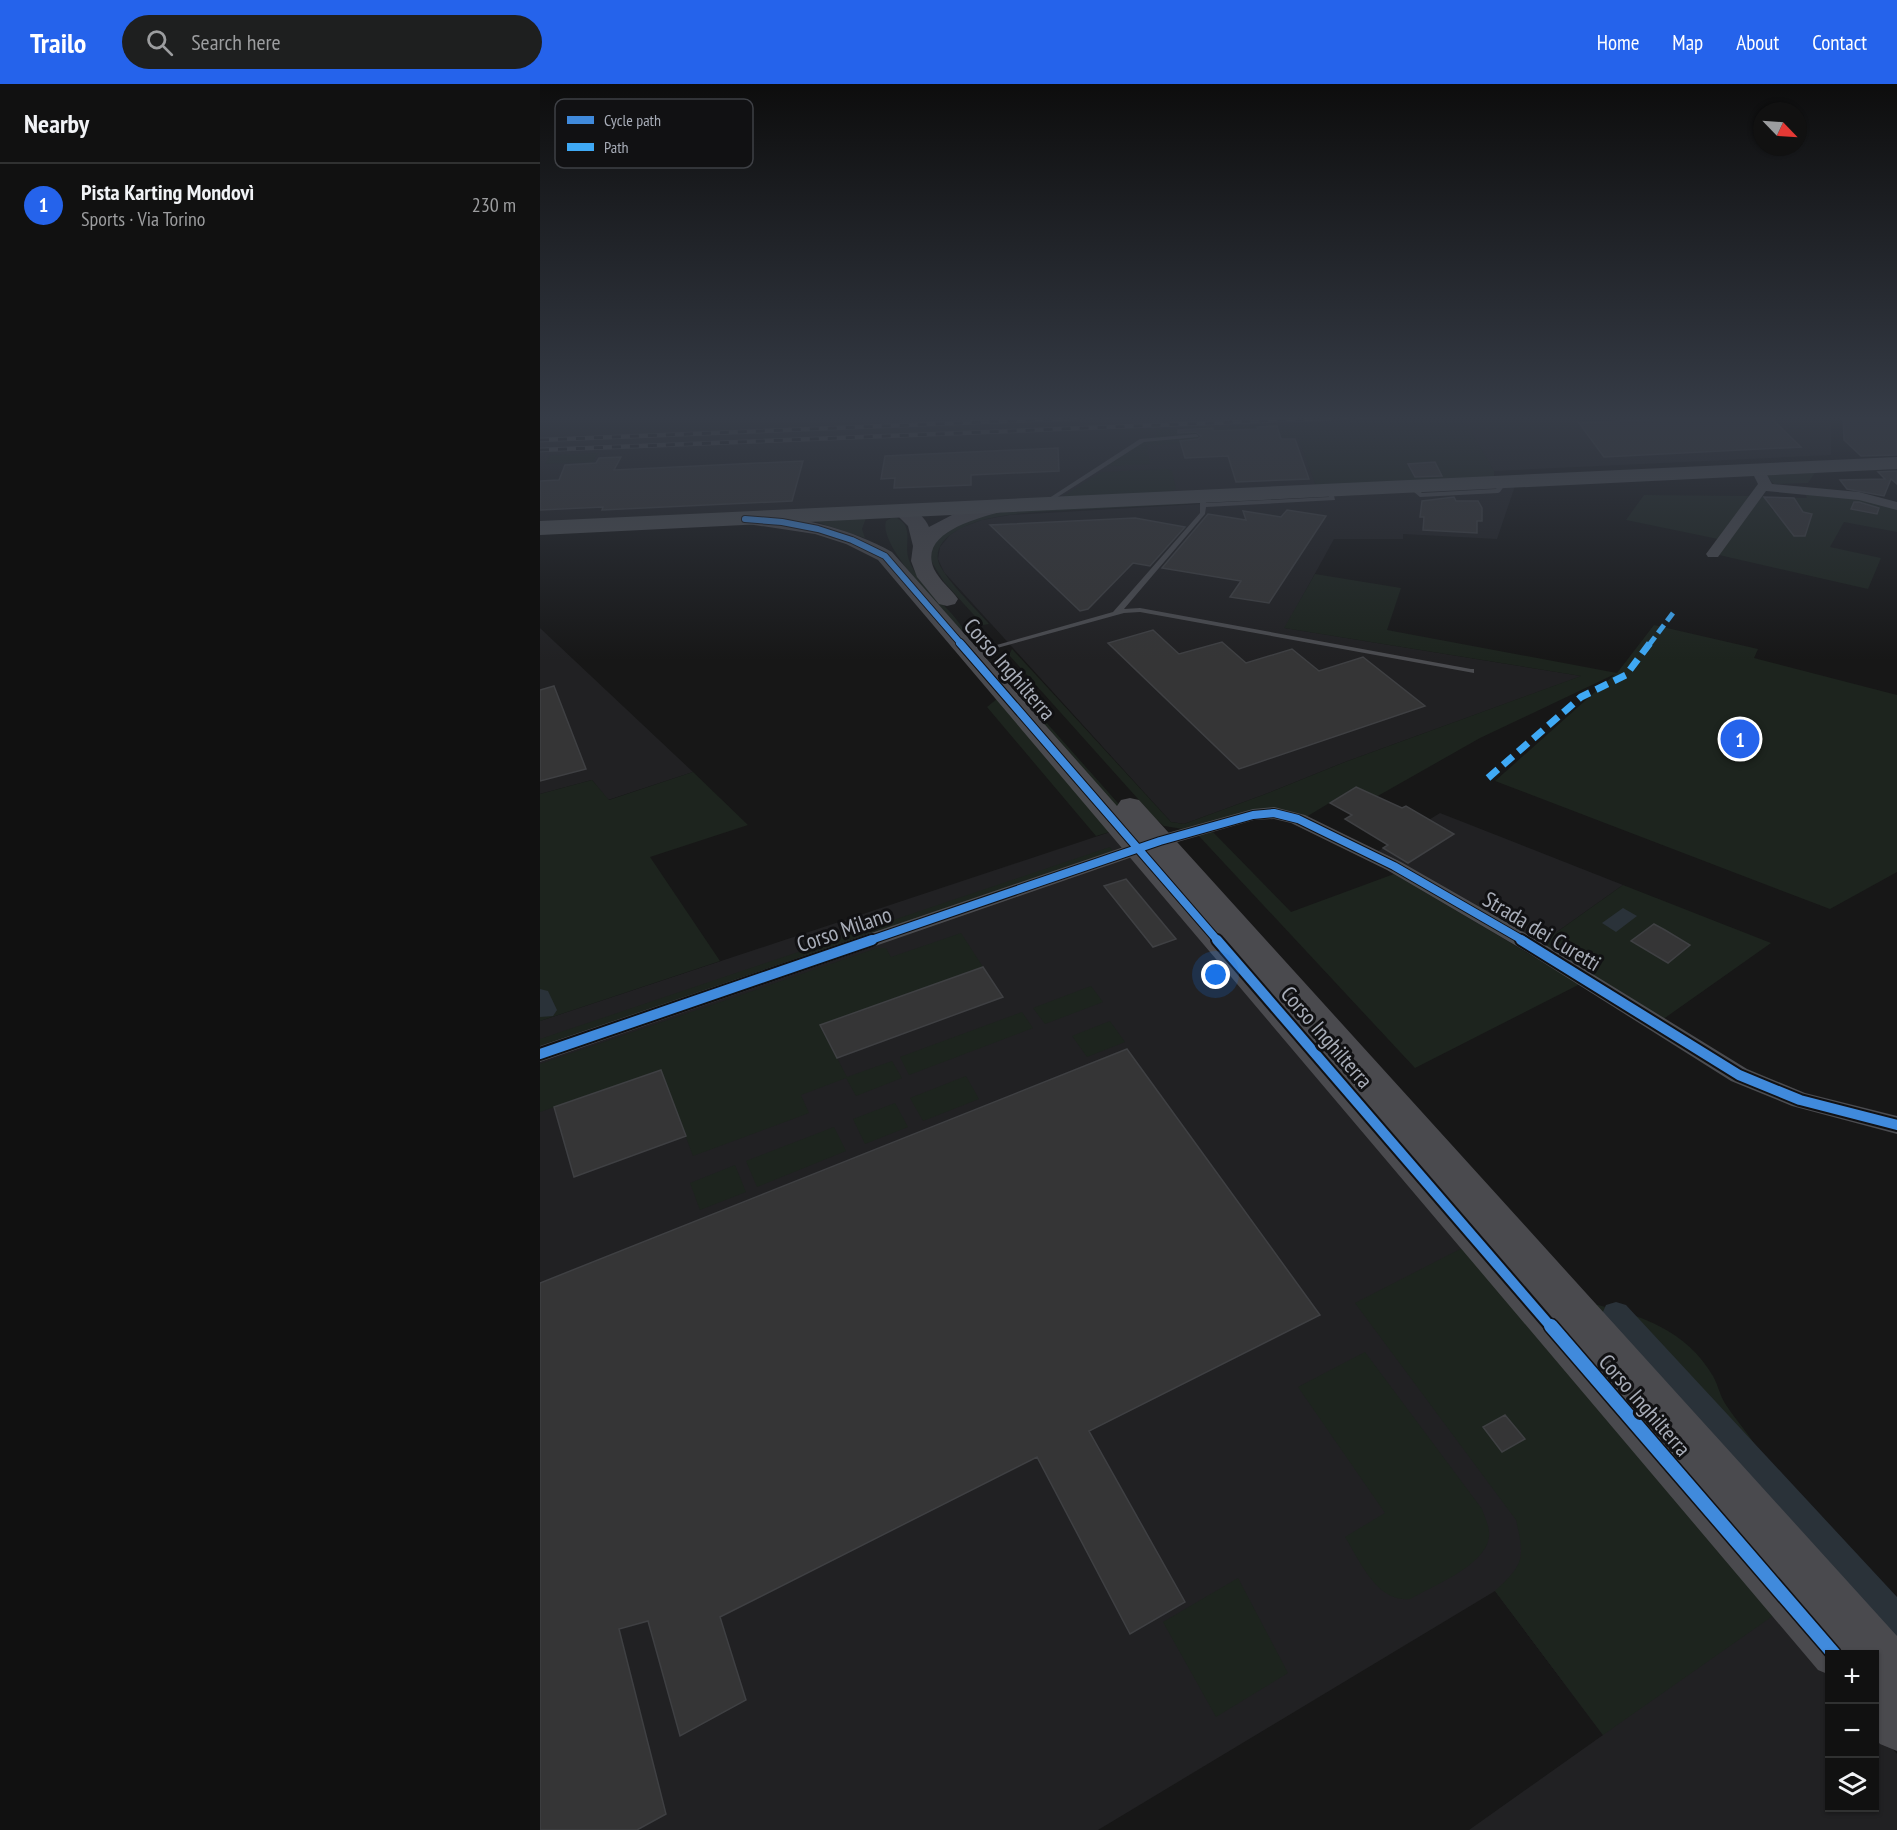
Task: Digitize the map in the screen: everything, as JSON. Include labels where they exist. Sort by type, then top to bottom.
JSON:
[{"type":"main road","points":[[540,528],[1247,497]]},
{"type":"street","points":[[1713,554],[1747,497]]},
{"type":"street","points":[[1863,497],[1897,506]]},
{"type":"street","points":[[923,546],[945,525],[993,508]]},
{"type":"street","name":"Corso Inghilterra","points":[[885,556],[872,528],[876,520],[894,512],[918,524],[923,546],[921,561],[927,574],[980,650]]},
{"type":"street","name":"Corso Inghilterra","points":[[746,519],[809,527],[860,542],[885,556],[980,650],[1251,960],[1831,1650]]},
{"type":"street","name":"Strada dei Curetti","points":[[1150,844],[1253,815],[1274,813],[1298,819],[1394,866],[1522,940],[1739,1075],[1800,1101],[1897,1125]]},
{"type":"street","name":"Corso Milano","points":[[540,1054],[1150,844]]},
{"type":"street","name":"Corso Inghilterra","points":[[1251,960],[1897,1671]]},
{"type":"street","points":[[1878,1704],[1897,1727]]},
{"type":"lane","points":[[1040,506],[1053,497]]},
{"type":"lane","points":[[1116,613],[1203,513],[1202,501]]},
{"type":"lane","name":"Corso Inghilterra","points":[[980,650],[1116,613],[1145,610],[1471,671]]},
{"type":"shaded area","points":[[540,497],[1118,497],[540,525]]},
{"type":"shaded area","points":[[1061,497],[1121,497],[1056,501]]},
{"type":"shaded area","points":[[1315,497],[1511,497],[1497,539],[1403,534],[1403,539],[1334,539],[1285,628],[1582,676],[1345,762],[1184,824],[1171,822],[944,572],[938,559],[940,547],[950,535],[960,528],[982,520],[1010,515]]},
{"type":"shaded area","points":[[1642,497],[1751,497],[1718,539],[1626,520]]},
{"type":"shaded area","points":[[1760,497],[1764,497],[1773,511],[1789,512],[1797,504],[1794,498],[1852,497],[1897,508],[1897,532],[1844,522],[1830,547],[1881,558],[1868,589],[1719,555]]},
{"type":"shaded area","points":[[1188,502],[1188,504],[1016,514],[993,517],[960,529],[941,545],[938,560],[952,583],[989,624],[983,625],[944,582],[931,561],[931,548],[951,528],[986,514]]},
{"type":"shaded area","points":[[866,518],[862,529],[865,538],[811,520]]},
{"type":"shaded area","points":[[897,518],[906,527],[909,560],[914,570],[964,630],[960,630],[901,561],[886,532],[886,521]]},
{"type":"shaded area","points":[[1315,574],[1401,588],[1387,630],[1617,673],[1654,625],[1758,649],[1754,658],[1897,695],[1897,872],[1830,909],[1495,781],[1615,674],[1480,738],[1376,797],[1356,787],[1306,817],[1291,812],[1183,829],[1164,826],[1009,655],[1012,649],[1171,822],[1184,824],[1345,762],[1581,676],[1284,628]]},
{"type":"shaded area","points":[[540,628],[693,772],[608,800],[592,780],[540,794]]},
{"type":"shaded area","points":[[1020,693],[1133,820],[1128,822],[1015,694]]},
{"type":"shaded area","points":[[998,698],[1113,831],[1096,836],[987,707]]},
{"type":"shaded area","points":[[693,772],[748,825],[650,857],[720,961],[540,1021],[540,794],[592,780],[609,800]]},
{"type":"shaded area","points":[[1440,813],[1623,885],[1540,944],[1377,852]]},
{"type":"shaded area","points":[[1113,831],[1825,1670],[1825,1812],[1879,1812],[1879,1733],[1897,1754],[1897,1830],[1469,1830],[1603,1735],[1495,1591],[1098,1830],[540,1830],[540,1021]]},
{"type":"shaded area","points":[[1212,831],[1291,912],[1394,874],[1580,984],[1415,1068],[1198,835]]},
{"type":"shaded area","points":[[1110,847],[1113,852],[540,1046],[540,1039]]},
{"type":"shaded area","points":[[1623,885],[1771,943],[1662,1020],[1540,944]]},
{"type":"shaded area","points":[[1623,908],[1637,916],[1616,932],[1602,923]]},
{"type":"shaded area","points":[[961,933],[983,967],[820,1025],[847,1077],[892,1061],[902,1078],[856,1096],[846,1078],[801,1095],[809,1113],[693,1156],[661,1070],[540,1112],[540,1064],[877,948],[886,948],[891,957]]},
{"type":"shaded area","points":[[1091,986],[1103,1002],[1045,1024],[1033,1008]]},
{"type":"shaded area","points":[[1022,1012],[1033,1028],[909,1075],[900,1057]]},
{"type":"shaded area","points":[[1110,1021],[1125,1042],[1087,1057],[1072,1036]]},
{"type":"shaded area","points":[[966,1076],[979,1099],[923,1121],[910,1098]]},
{"type":"shaded area","points":[[895,1103],[908,1127],[865,1144],[853,1119]]},
{"type":"shaded area","points":[[834,1127],[846,1151],[757,1187],[746,1161]]},
{"type":"shaded area","points":[[735,1165],[746,1192],[700,1210],[690,1183]]},
{"type":"shaded area","points":[[1466,1246],[1777,1613],[1603,1735],[1495,1591],[1512,1574],[1520,1560],[1521,1544],[1516,1520],[1355,1303]]},
{"type":"shaded area","points":[[1594,1304],[1629,1314],[1661,1327],[1690,1347],[1702,1360],[1713,1376],[1726,1405],[1760,1454],[1771,1478],[1780,1511]]},
{"type":"shaded area","points":[[1365,1352],[1482,1509],[1489,1530],[1486,1547],[1479,1557],[1457,1574],[1410,1599],[1398,1598],[1379,1587],[1363,1568],[1345,1537],[1385,1513],[1298,1387]]},
{"type":"shaded area","points":[[1238,1578],[1288,1673],[1216,1717],[1163,1622]]},
{"type":"building","points":[[540,497],[793,497],[792,501],[602,510],[603,507],[540,510]]},
{"type":"building","points":[[1454,497],[1456,501],[1478,501],[1482,508],[1482,521],[1477,521],[1477,533],[1423,530],[1424,517],[1420,517],[1422,501]]},
{"type":"building","points":[[1764,497],[1794,498],[1803,512],[1812,514],[1805,536],[1794,536]]},
{"type":"building","points":[[1854,502],[1879,508],[1877,514],[1851,509]]},
{"type":"building","points":[[1287,510],[1326,516],[1269,603],[1230,597],[1241,581],[1162,568],[1208,514],[1246,520],[1243,511],[1281,517]]},
{"type":"building","points":[[1135,518],[1185,527],[1150,566],[1133,563],[1088,609],[1080,611],[990,525]]},
{"type":"building","points":[[1153,630],[1179,654],[1222,642],[1246,663],[1292,649],[1319,671],[1363,657],[1425,706],[1239,769],[1108,643]]},
{"type":"building","points":[[554,686],[586,769],[540,781],[540,690]]},
{"type":"building","points":[[1356,787],[1402,808],[1406,806],[1454,834],[1408,863],[1383,848],[1388,845],[1345,819],[1352,815],[1330,803]]},
{"type":"building","points":[[1126,879],[1176,939],[1153,947],[1104,886]]},
{"type":"building","points":[[1654,924],[1690,945],[1668,963],[1631,941]]},
{"type":"building","points":[[983,967],[1003,997],[837,1058],[820,1025]]},
{"type":"building","points":[[1127,1049],[1320,1315],[1089,1431],[1185,1602],[1130,1634],[1037,1457],[720,1617],[746,1700],[680,1736],[648,1621],[619,1629],[666,1814],[637,1830],[540,1830],[540,1283]]},
{"type":"building","points":[[661,1070],[686,1136],[574,1177],[554,1107]]},
{"type":"building","points":[[1505,1415],[1525,1439],[1502,1452],[1483,1427]]},
{"type":"waterway","points":[[540,997],[545,1010]]},
{"type":"waterway","points":[[1616,1314],[1897,1622]]},
{"type":"marked path","points":[[1488,778],[1581,697],[1626,675],[1673,613]]},
{"type":"cycle path","points":[[745,519],[782,522],[818,529],[852,540],[885,556],[1831,1650]]},
{"type":"cycle path","points":[[540,1054],[1160,841],[1253,815],[1274,813],[1298,819],[1394,866],[1532,946],[1739,1075],[1800,1100],[1897,1125]]},
{"type":"place","name":"Pista Karting Mondovì","points":[[1740,739]]}]
